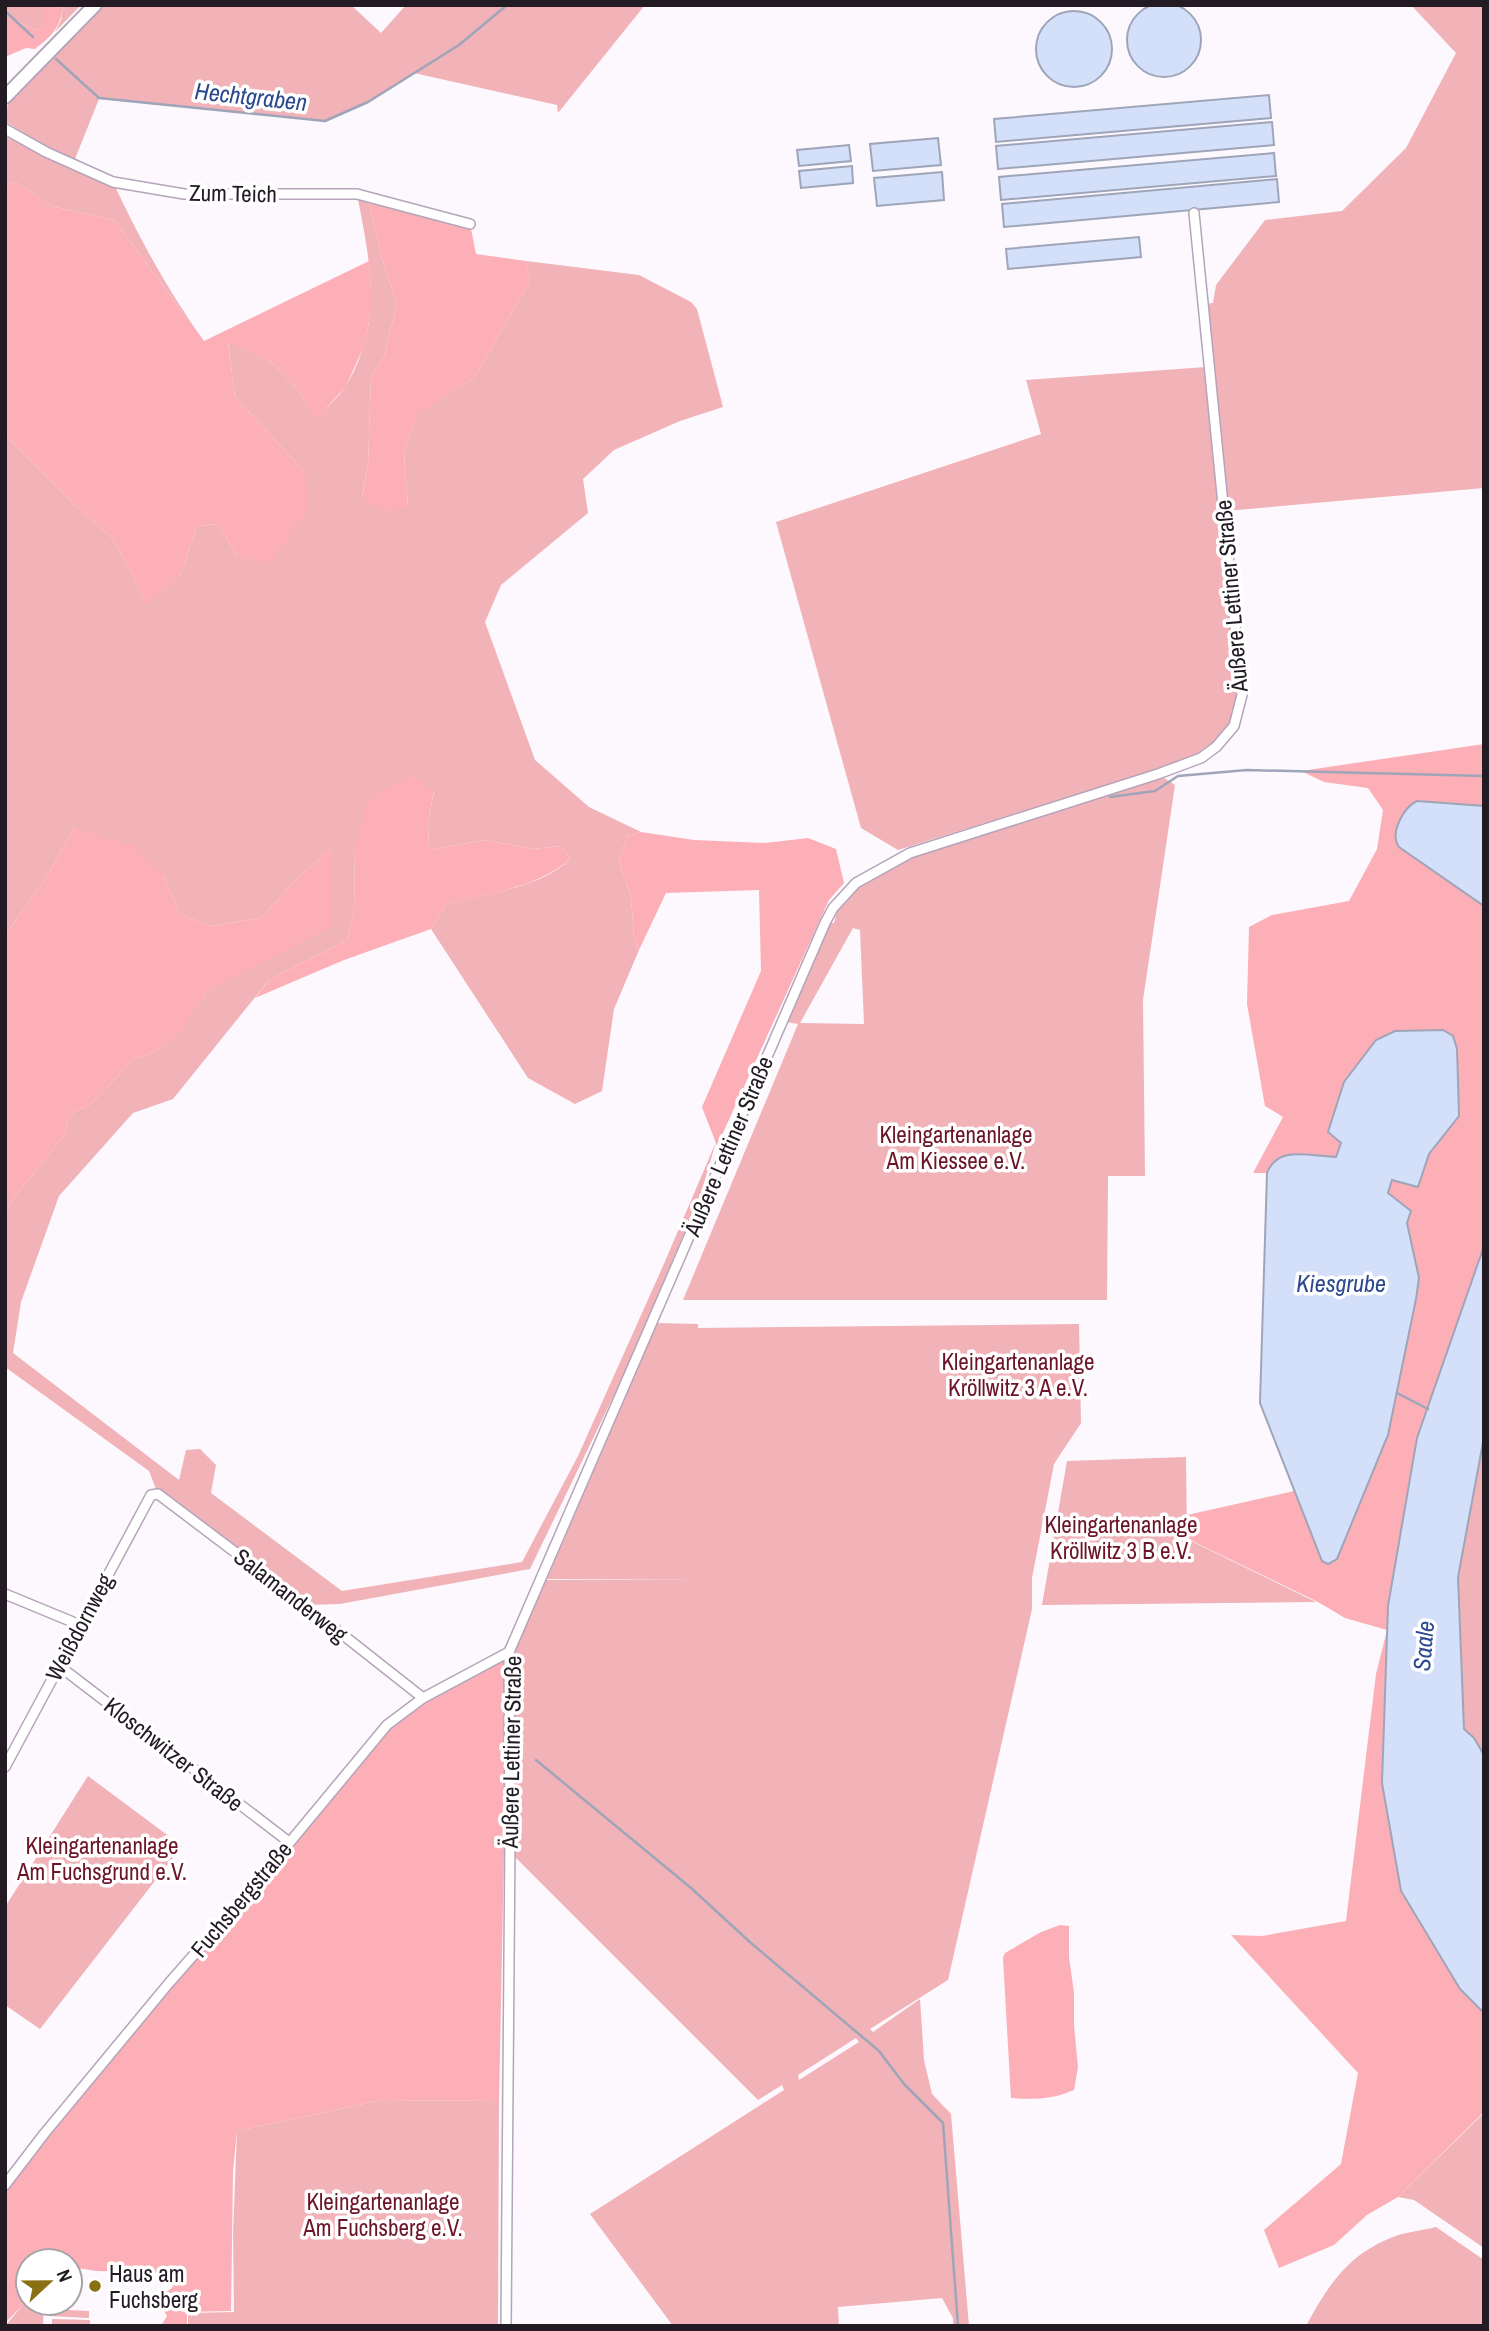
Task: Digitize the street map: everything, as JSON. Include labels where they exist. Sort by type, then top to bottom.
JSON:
[{"type":"street","points":[[5,97],[95,5]]},
{"type":"street","name":"Zum Teich","points":[[5,129],[46,152],[113,182],[184,194],[356,194],[470,224]]},
{"type":"street","name":"Äußere Lettiner Straße","points":[[506,2326],[509,1652],[825,923],[840,900],[856,883],[910,853],[1201,758],[1216,747],[1234,726],[1242,695],[1194,213]]},
{"type":"street","name":"Weißdornweg","points":[[5,1767],[151,1495],[158,1494]]},
{"type":"street","name":"Salamanderweg","points":[[158,1494],[423,1698]]},
{"type":"street","points":[[5,1594],[80,1625]]},
{"type":"street","name":"Fuchsbergstraße","points":[[5,2185],[117,2045],[387,1725],[423,1698],[509,1652]]},
{"type":"street","name":"Kloschwitzer Straße","points":[[58,1665],[289,1842]]},
{"type":"green space","points":[[5,5],[44,5],[44,26],[35,30],[5,15]]},
{"type":"green space","points":[[63,5],[81,5],[55,32],[61,20]]},
{"type":"green space","points":[[102,5],[351,5],[381,33],[406,5],[645,5],[558,113],[557,105],[414,73],[368,102],[325,121],[99,99],[73,164],[113,182],[155,264],[204,341],[114,220],[51,206],[16,182],[5,185],[5,137],[66,160],[6,122],[8,101]]},
{"type":"green space","points":[[1411,5],[1484,5],[1484,488],[1226,511],[1239,692],[1234,720],[1223,737],[1206,750],[1156,770],[898,850],[861,828],[776,522],[1041,434],[1026,380],[1206,367],[1205,304],[1213,303],[1216,285],[1265,220],[1342,211],[1406,148],[1456,53]]},
{"type":"green space","points":[[357,194],[367,196],[382,259],[397,304],[384,356],[371,377],[368,464],[362,497],[408,507],[404,452],[417,413],[474,378],[530,281],[526,261],[639,275],[691,302],[697,309],[723,407],[680,421],[614,450],[583,479],[588,513],[501,585],[485,622],[535,760],[589,807],[641,832],[627,836],[619,862],[631,897],[634,939],[639,950],[614,1009],[602,1091],[575,1104],[528,1078],[431,929],[446,904],[528,884],[570,859],[561,846],[533,849],[485,840],[429,850],[428,821],[434,792],[355,848],[354,909],[347,940],[269,980],[173,1099],[133,1113],[59,1196],[21,1302],[13,1353],[179,1480],[186,1450],[200,1449],[216,1465],[211,1493],[342,1591],[522,1562],[578,1456],[716,1142],[701,1193],[628,1366],[530,1569],[340,1604],[305,1605],[158,1494],[149,1471],[5,1367],[5,1212],[65,1135],[67,1121],[74,1112],[91,1104],[134,1059],[156,1051],[178,1034],[206,992],[244,971],[331,848],[297,879],[261,918],[211,926],[180,914],[164,876],[74,828],[45,880],[5,935],[5,435],[112,538],[135,579],[145,604],[181,574],[197,526],[218,524],[238,557],[305,472],[235,397],[228,341],[271,362],[299,391],[315,420],[336,398],[347,384],[359,360],[370,314],[369,267]]},
{"type":"green space","name":"Kleingartenanlage Am Kiessee e.V.","points":[[1158,774],[1175,785],[1143,1000],[1145,1176],[1108,1176],[1107,1300],[683,1300],[798,1024],[786,1022],[829,923],[834,923],[840,900],[856,883],[910,853]],"holes":[[[853,928],[860,930],[864,1024],[800,1023]]]},
{"type":"green space","name":"Kleingartenanlage Kröllwitz 3 A e.V.","points":[[657,1323],[698,1324],[698,1328],[1079,1324],[1081,1423],[1054,1464],[1032,1578],[1032,1609],[948,1980],[870,2029],[873,2032],[920,1999],[924,2060],[932,2094],[951,2114],[969,2326],[953,2326],[953,2318],[942,2298],[838,2307],[839,2326],[673,2326],[590,2214],[784,2090],[782,2085],[758,2100],[512,1854],[509,1652],[540,1580],[705,1579],[547,1579]],"holes":[[[856,2038],[859,2042],[799,2080],[798,2075]]]},
{"type":"green space","points":[[1484,1437],[1484,1754],[1474,1738],[1464,1729],[1458,1577]]},
{"type":"green space","name":"Kleingartenanlage Kröllwitz 3 B e.V.","points":[[1186,1457],[1187,1539],[1316,1602],[1042,1605],[1067,1461]]},
{"type":"green space","name":"Kleingartenanlage Am Fuchsgrund e.V.","points":[[88,1776],[182,1846],[40,2029],[5,2005],[5,1907]]},
{"type":"green space","name":"Kleingartenanlage Am Fuchsberg e.V.","points":[[382,2100],[499,2101],[498,2326],[188,2326],[188,2313],[234,2312],[233,2234],[237,2131]]},
{"type":"green space","points":[[1484,2113],[1484,2248],[1414,2200],[1398,2197]]},
{"type":"green space","points":[[1436,2227],[1484,2260],[1484,2326],[1306,2326],[1330,2286],[1360,2255],[1393,2237]]},
{"type":"green space","points":[[84,2311],[89,2311],[89,2318],[69,2317],[84,2317]]},
{"type":"green space","points":[[14,2315],[43,2317],[43,2326],[5,2326]]},
{"type":"green space","points":[[52,2319],[90,2320],[90,2326],[52,2326]]},
{"type":"shaded area","points":[[44,5],[63,5],[55,30],[35,49],[26,48],[5,57],[5,15],[35,30],[44,25]]},
{"type":"shaded area","points":[[16,182],[51,206],[114,220],[204,341],[369,261],[372,303],[365,344],[346,386],[315,421],[299,391],[271,362],[228,342],[235,397],[305,472],[309,508],[270,565],[238,557],[218,524],[197,526],[181,574],[145,605],[135,579],[112,538],[5,435],[5,185]]},
{"type":"shaded area","points":[[367,196],[470,224],[476,254],[526,261],[530,281],[474,378],[417,414],[404,452],[408,507],[385,513],[362,498],[368,464],[371,377],[384,356],[397,304],[382,259]]},
{"type":"shaded area","points":[[1484,744],[1484,806],[1417,801],[1399,847],[1484,906],[1484,1246],[1417,1438],[1388,1606],[1382,1783],[1401,1891],[1460,1989],[1484,2013],[1484,2112],[1398,2197],[1367,2215],[1334,2245],[1279,2268],[1264,2230],[1341,2164],[1358,2073],[1231,1935],[1262,1936],[1346,1921],[1376,1674],[1387,1630],[1345,1618],[1318,1602],[1188,1539],[1187,1515],[1294,1491],[1322,1561],[1337,1559],[1388,1435],[1419,1278],[1407,1223],[1410,1211],[1387,1194],[1392,1180],[1418,1187],[1429,1154],[1459,1116],[1341,1143],[1336,1157],[1287,1155],[1272,1164],[1267,1173],[1253,1173],[1283,1117],[1265,1106],[1247,1004],[1249,927],[1272,915],[1349,901],[1377,849],[1383,810],[1368,788],[1324,782],[1301,771]]},
{"type":"shaded area","points":[[412,775],[434,791],[428,821],[429,850],[485,840],[533,849],[561,846],[570,859],[527,884],[446,904],[431,929],[344,960],[255,998],[269,980],[347,940],[354,909],[355,848],[365,808],[376,792]]},
{"type":"shaded area","points":[[74,828],[135,846],[164,876],[180,914],[211,926],[261,918],[297,879],[332,847],[332,926],[206,992],[179,1034],[156,1051],[134,1059],[91,1104],[74,1112],[67,1121],[65,1135],[5,1212],[5,935],[45,880]]},
{"type":"shaded area","points":[[641,832],[694,840],[765,843],[808,838],[836,849],[844,883],[829,900],[717,1146],[702,1107],[761,971],[759,890],[666,893],[639,950],[634,939],[631,897],[619,862],[627,836]]},
{"type":"shaded area","points":[[508,1655],[499,2101],[382,2100],[237,2131],[233,2171],[231,2311],[187,2312],[187,2325],[161,2326],[167,2316],[157,2299],[173,2287],[166,2273],[84,2269],[84,2247],[14,2247],[14,2314],[5,2323],[5,2185],[387,1725],[413,1704]]},
{"type":"shaded area","points":[[1060,1925],[1069,1926],[1078,2067],[1074,2090],[1043,2098],[1011,2098],[1003,1958],[1005,1953],[1041,1932]]},
{"type":"water","points":[[1164,3],[1185,9],[1195,19],[1201,40],[1195,61],[1185,71],[1164,77],[1143,71],[1133,61],[1127,40],[1133,19],[1143,9]]},
{"type":"water","points":[[1074,11],[1088,14],[1101,22],[1109,35],[1112,49],[1109,63],[1101,76],[1088,84],[1074,87],[1060,84],[1047,76],[1039,63],[1036,49],[1039,35],[1047,22],[1060,14]]},
{"type":"water","points":[[1269,95],[1271,118],[996,142],[994,119]]},
{"type":"water","points":[[1272,122],[1274,145],[998,169],[996,146]]},
{"type":"water","points":[[938,138],[941,165],[873,171],[870,144]]},
{"type":"water","points":[[849,145],[851,161],[799,166],[797,150]]},
{"type":"water","points":[[1274,153],[1276,176],[1001,200],[999,177]]},
{"type":"water","points":[[852,166],[853,183],[801,188],[799,171]]},
{"type":"water","points":[[942,172],[944,200],[877,206],[874,178]]},
{"type":"water","points":[[1277,179],[1279,202],[1004,227],[1002,204]]},
{"type":"water","points":[[1139,237],[1141,257],[1008,269],[1006,249]]},
{"type":"water","points":[[1417,801],[1484,806],[1484,906],[1399,847],[1396,835],[1399,821]]},
{"type":"water","name":"Kiesgrube","points":[[1443,1030],[1453,1036],[1457,1049],[1459,1116],[1429,1154],[1418,1187],[1392,1180],[1388,1193],[1411,1211],[1407,1223],[1419,1278],[1416,1299],[1388,1435],[1337,1559],[1328,1564],[1322,1561],[1260,1403],[1267,1173],[1272,1164],[1287,1155],[1336,1157],[1341,1143],[1328,1132],[1344,1082],[1376,1040],[1395,1031]]},
{"type":"water","name":"Saale","points":[[1484,1246],[1484,1437],[1458,1577],[1464,1729],[1474,1738],[1484,1755],[1484,2013],[1460,1989],[1401,1891],[1382,1783],[1388,1606],[1417,1438]]},
{"type":"waterway","name":"Hechtgraben","points":[[56,59],[99,98],[325,121],[368,102],[459,45],[507,5]]},
{"type":"waterway","name":"Hechtgraben","points":[[5,11],[33,37]]},
{"type":"waterway","points":[[1110,797],[1155,791],[1178,776],[1247,770],[1484,776]]},
{"type":"waterway","points":[[1397,1393],[1428,1409]]},
{"type":"waterway","points":[[536,1760],[691,1888],[751,1943],[879,2051],[904,2084],[943,2123],[958,2326]]},
{"type":"place","name":"Haus am Fuchsberg","points":[[95,2286]]}]
